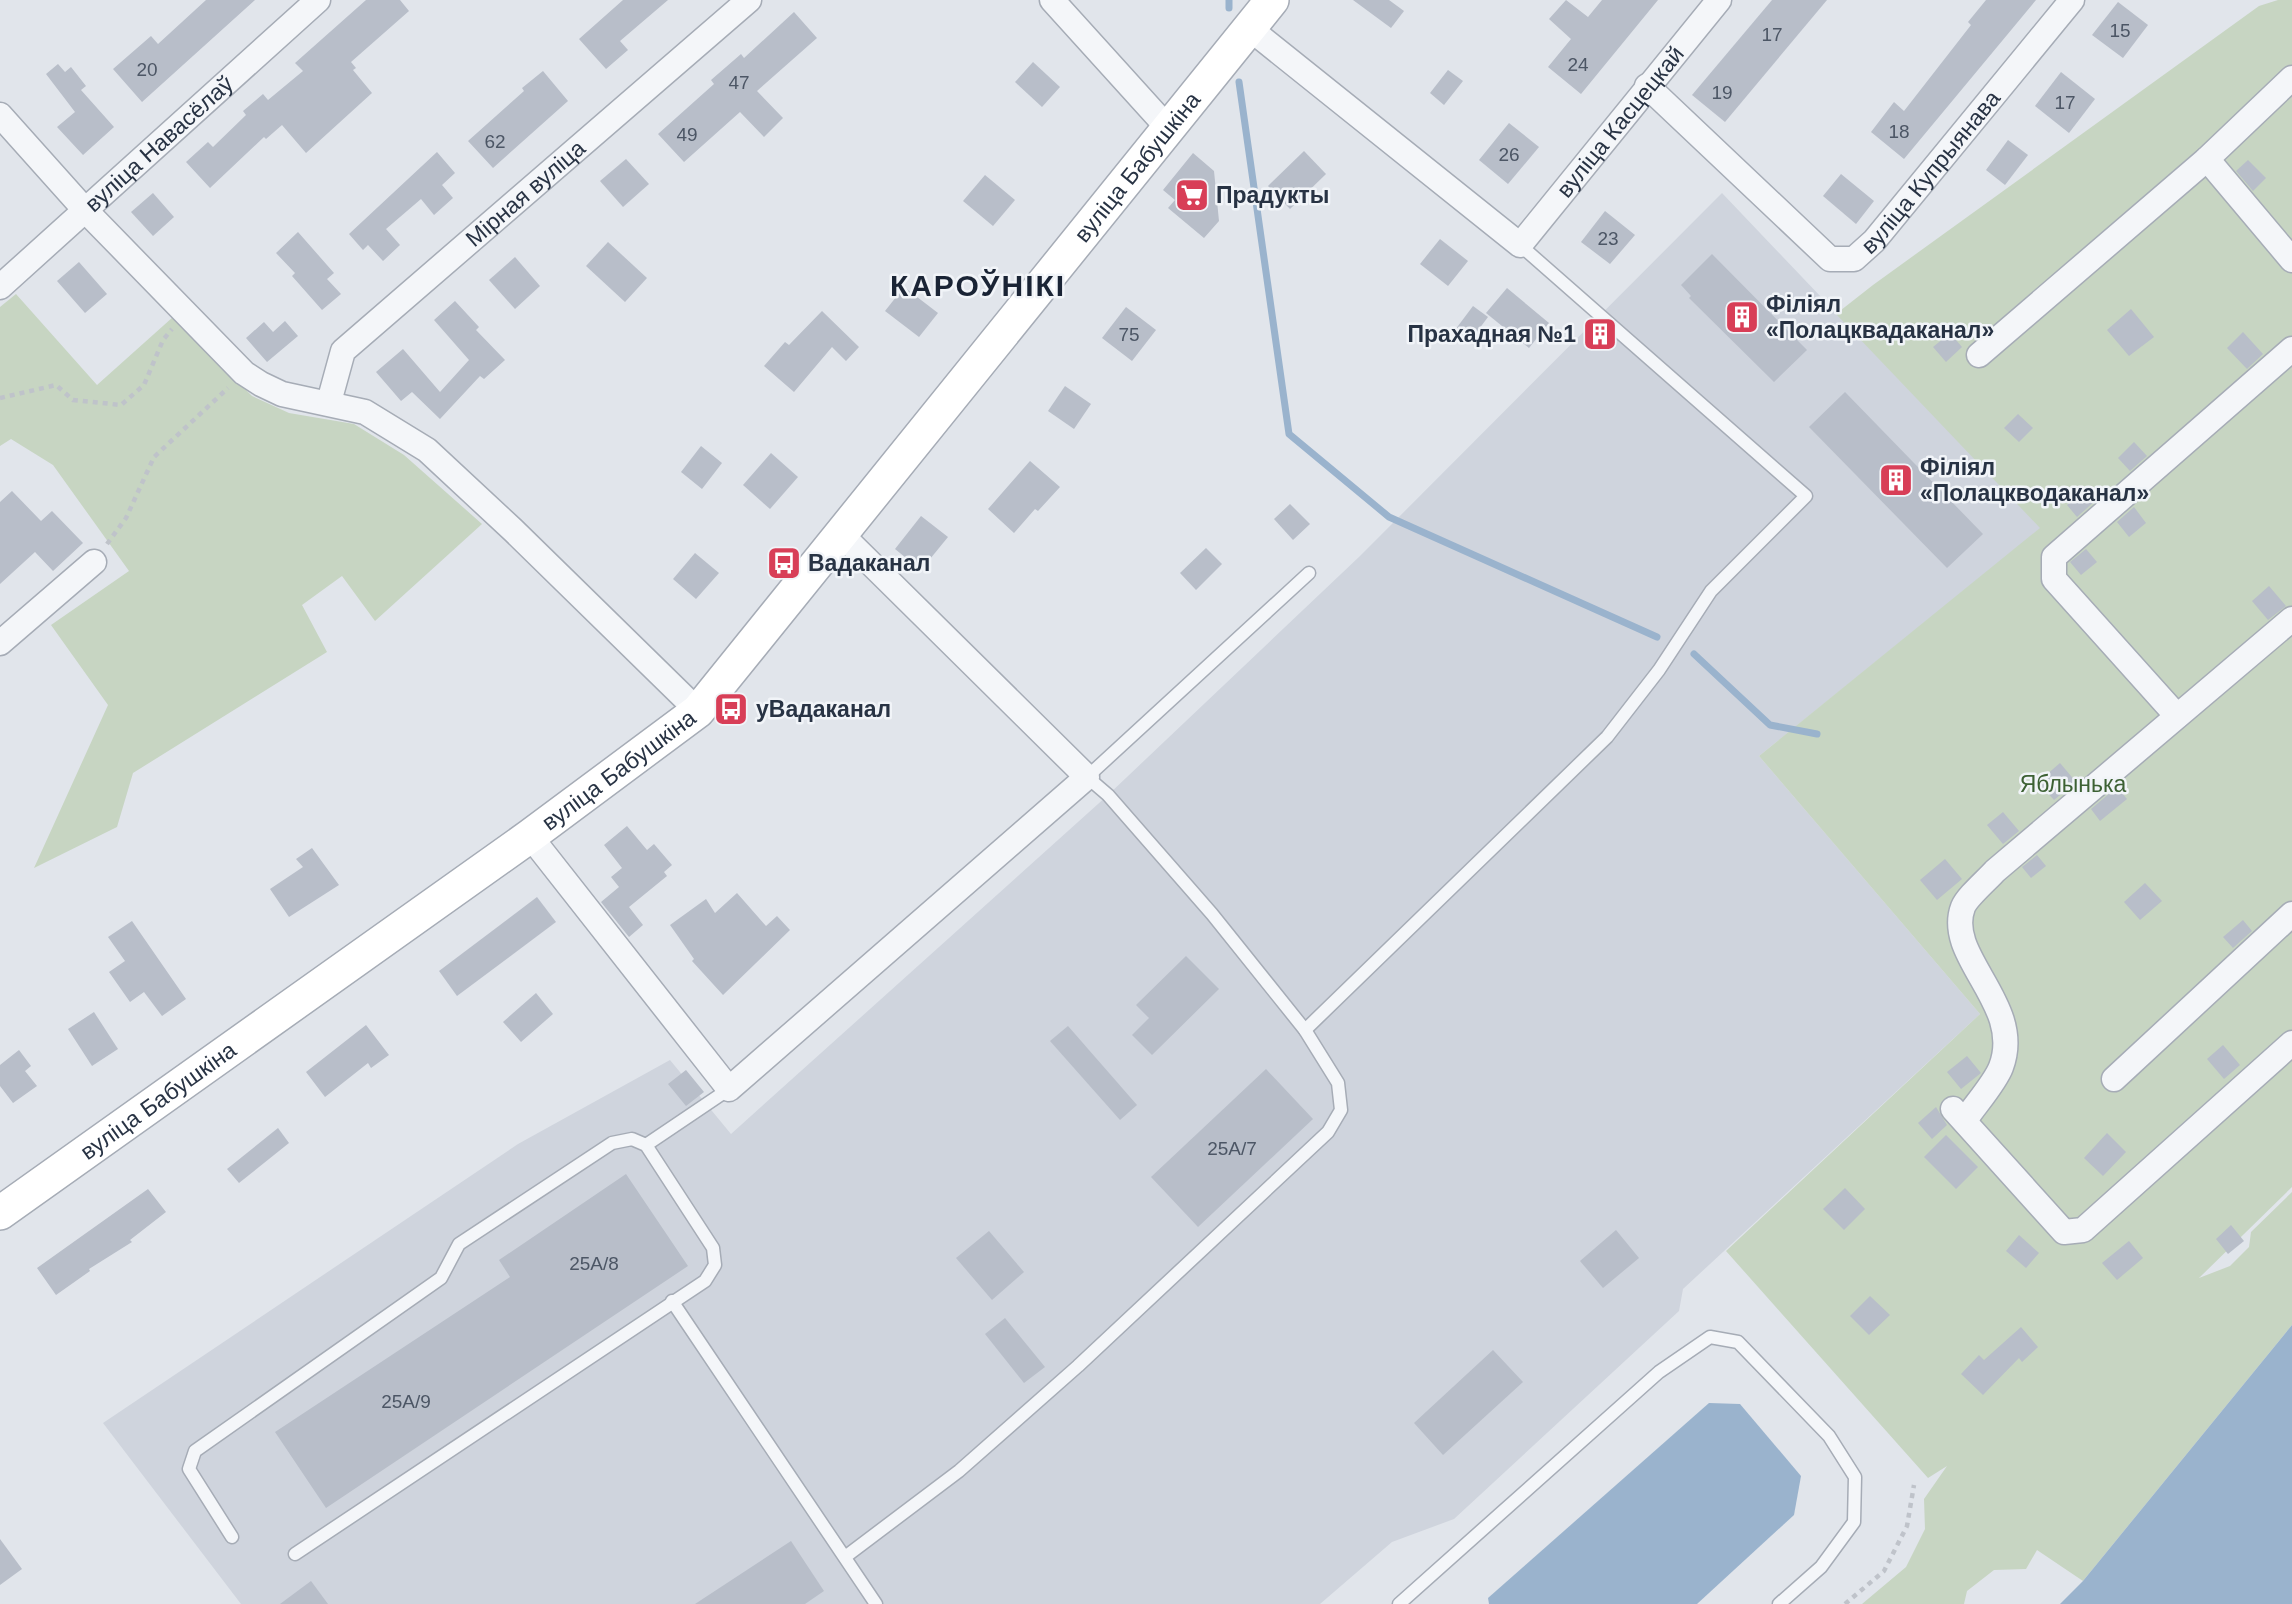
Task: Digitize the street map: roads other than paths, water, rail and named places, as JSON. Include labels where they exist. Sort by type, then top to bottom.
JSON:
[{"type":"street","name":"вуліца Навасёлаў","points":[[0,287],[318,0]]},
{"type":"street","name":"Мірная вуліца","points":[[329,402],[343,351],[749,0]]},
{"type":"street","points":[[1052,0],[1167,127]]},
{"type":"street","name":"вуліца Бабушкіна","points":[[0,1213],[530,836],[698,711],[1272,0]]},
{"type":"street","name":"вуліца Касцецкай","points":[[1520,244],[1719,0]]},
{"type":"street","name":"вуліца Купрыянава","points":[[1647,86],[1830,259],[1854,259],[1874,241],[2072,0]]},
{"type":"street","points":[[1249,29],[1520,244]]},
{"type":"street","points":[[1979,355],[2207,159],[2292,78]]},
{"type":"street","points":[[0,115],[85,210],[244,373],[282,394],[329,402],[365,412],[426,450],[513,530],[698,711]]},
{"type":"street","points":[[2207,159],[2292,260]]},
{"type":"street","points":[[2177,716],[2054,579],[2054,557],[2292,349]]},
{"type":"street","points":[[530,836],[729,1089],[1087,777],[841,534]]},
{"type":"street","points":[[0,643],[94,562]]},
{"type":"street","points":[[2292,619],[1995,871],[1963,906],[1960,934],[2003,1018],[2007,1039],[2001,1068],[1959,1114],[2064,1232],[2084,1230],[2292,1043]]},
{"type":"street","points":[[2114,1079],[2292,914]]},
{"type":"lane","points":[[1305,1030],[1607,737],[1659,670],[1711,591],[1806,496],[1520,244]]},
{"type":"lane","points":[[845,1557],[969,1462],[1078,1366],[1328,1132],[1341,1110],[1338,1083],[1305,1030],[1212,914],[1108,795],[1087,777],[1309,573]]},
{"type":"lane","points":[[646,1146],[729,1089]]},
{"type":"lane","points":[[232,1537],[189,1469],[195,1451],[441,1278],[459,1244],[612,1143],[632,1139],[646,1146],[713,1248],[715,1265],[705,1281],[295,1554]]},
{"type":"lane","points":[[672,1301],[876,1604]]},
{"type":"lane","points":[[1399,1604],[1659,1372],[1710,1337],[1738,1342],[1829,1436],[1855,1477],[1854,1522],[1821,1566],[1779,1604]]},
{"type":"water","points":[[2292,1325],[2292,1604],[2060,1604],[2083,1581]]},
{"type":"water","points":[[1709,1403],[1740,1404],[1801,1476],[1794,1515],[1697,1604],[1489,1604],[1488,1598]]},
{"type":"waterway","points":[[1229,0],[1229,8]]},
{"type":"waterway","points":[[1239,82],[1289,434],[1389,517],[1657,637]]},
{"type":"waterway","points":[[1694,654],[1770,725],[1817,734]]},
{"type":"place","name":"Прадукты","points":[[1192,195]]},
{"type":"place","name":"Філіял «Полацквадаканал»","points":[[1742,317]]},
{"type":"place","name":"Прахадная №1","points":[[1600,334]]},
{"type":"place","name":"Філіял «Полацкводаканал»","points":[[1896,480]]},
{"type":"place","name":"Вадаканал","points":[[784,563]]},
{"type":"place","name":"уВадаканал","points":[[731,709]]},
{"type":"district","name":"КАРОЎНІКІ","points":[[978,286]]},
{"type":"park label","name":"Яблынька","points":[[2073,784]]}]
